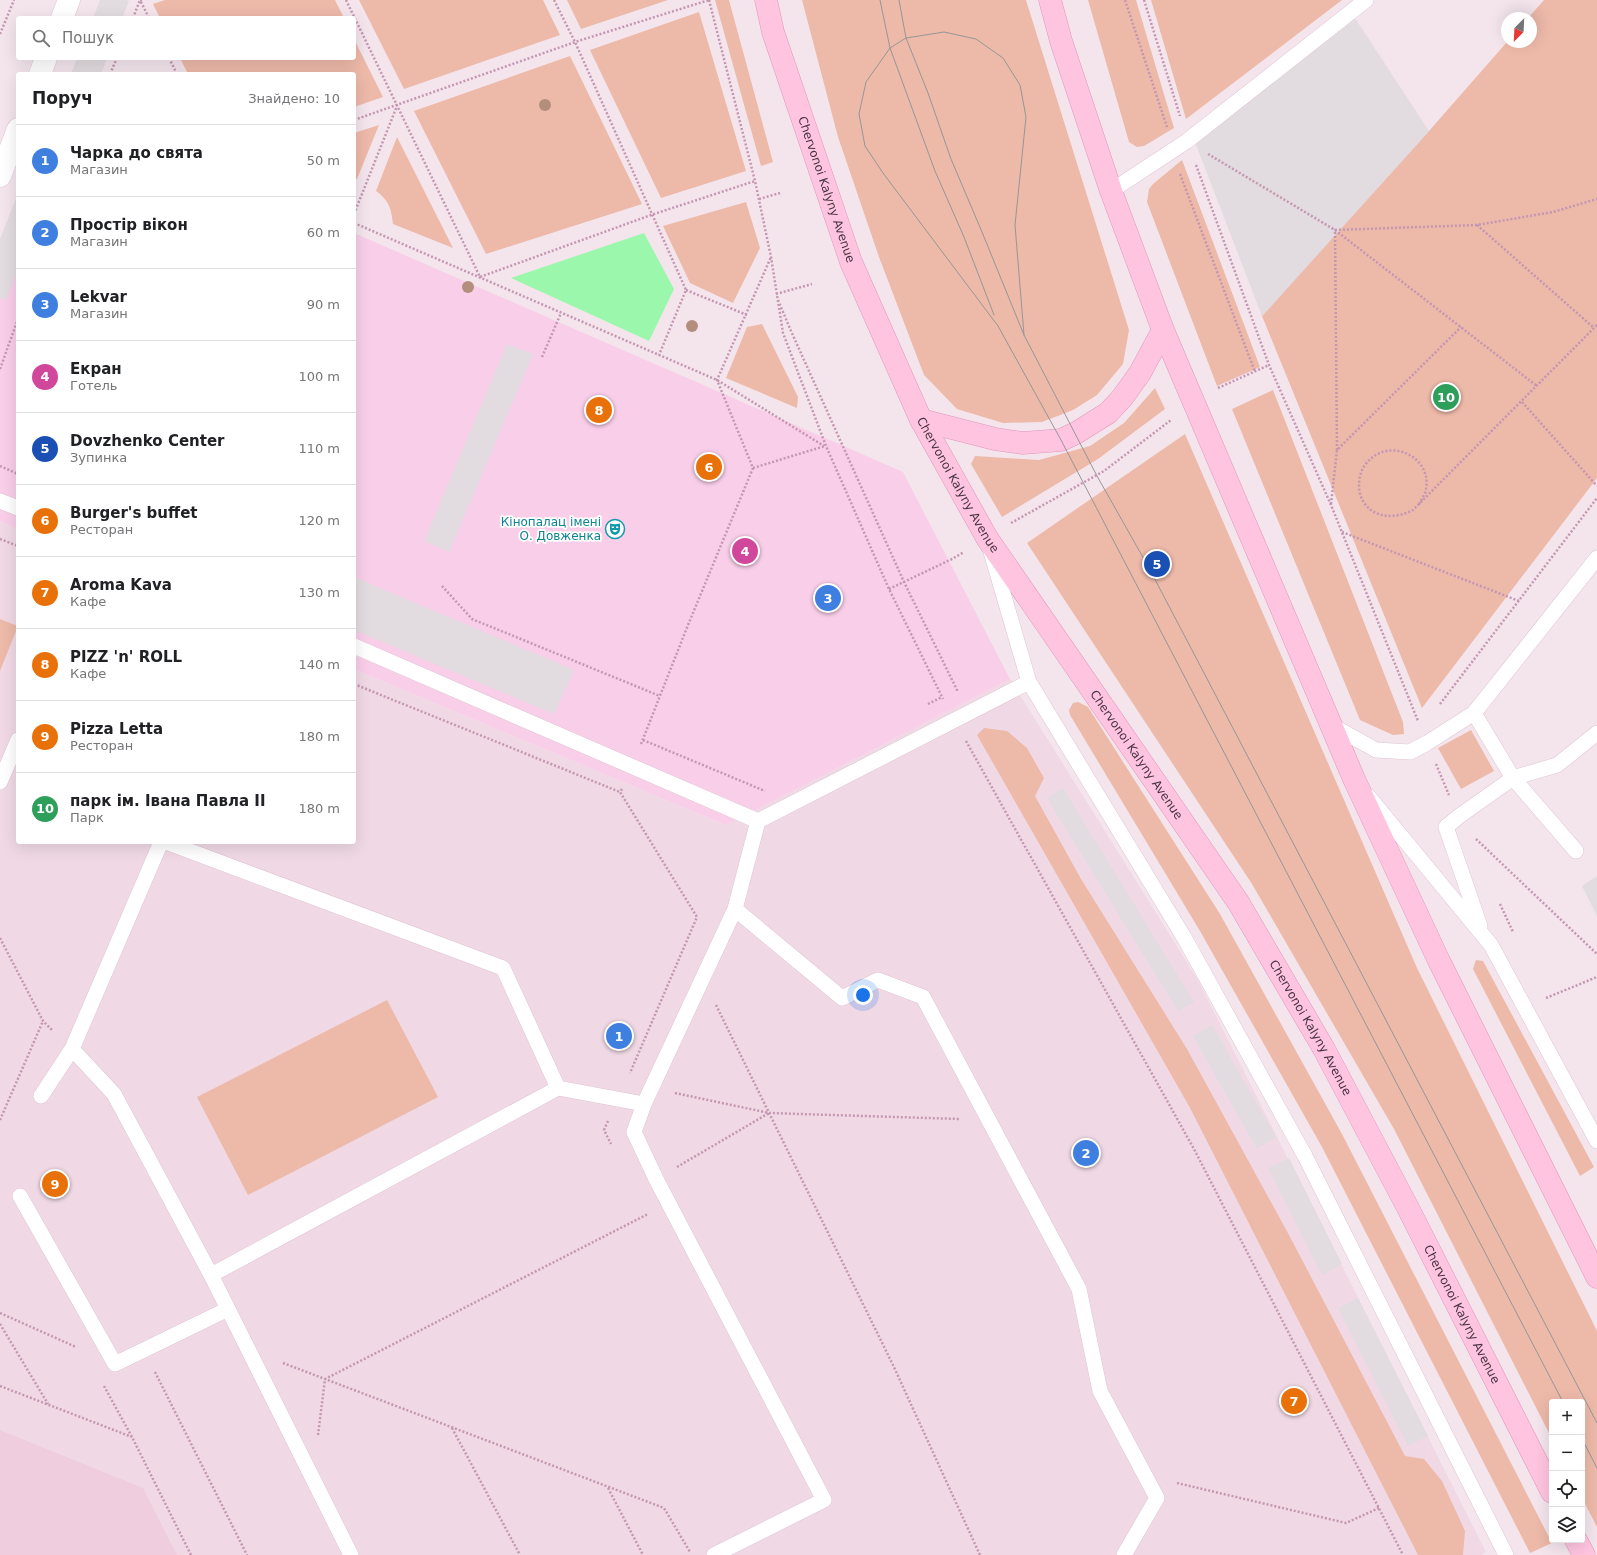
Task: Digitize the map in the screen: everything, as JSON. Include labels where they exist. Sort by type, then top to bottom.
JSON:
[{"type":"main road","name":"Chervonoi Kalyny Avenue","points":[[766,0],[773,32],[851,262],[921,420],[987,538],[1238,902],[1328,1056],[1408,1208],[1549,1486]]},
{"type":"main road","points":[[1050,0],[1061,41],[1111,190],[1163,330],[1354,779],[1438,961],[1597,1277]]},
{"type":"main road","points":[[921,420],[995,439],[1023,443],[1061,440],[1076,434],[1108,414],[1140,373],[1163,330]]},
{"type":"main road","points":[[1578,1543],[1584,1555]]},
{"type":"street","points":[[63,16],[69,0]]},
{"type":"street","points":[[41,72],[45,60]]},
{"type":"street","points":[[0,176],[16,134]]},
{"type":"lane","points":[[1111,190],[1187,141],[1366,0]]},
{"type":"lane","points":[[0,501],[16,507]]},
{"type":"lane","points":[[987,538],[1029,682],[1185,939],[1302,1149],[1506,1555]]},
{"type":"lane","points":[[1331,725],[1376,750],[1410,752],[1427,743],[1474,713],[1597,558]]},
{"type":"lane","points":[[356,647],[758,821]]},
{"type":"lane","points":[[714,1555],[824,1500],[656,1179],[634,1132],[644,1104],[735,910],[758,821],[1029,682]]},
{"type":"lane","points":[[1474,713],[1513,778],[1576,851]]},
{"type":"lane","points":[[1484,936],[1446,827],[1513,778],[1557,765],[1597,733]]},
{"type":"lane","points":[[0,782],[10,747]]},
{"type":"lane","points":[[1354,779],[1491,945],[1597,1141]]},
{"type":"lane","points":[[41,1096],[72,1050],[160,844]]},
{"type":"lane","points":[[171,844],[503,968],[558,1088]]},
{"type":"lane","points":[[735,910],[842,998],[878,980],[923,997],[1079,1289],[1100,1391],[1157,1498],[1124,1555]]},
{"type":"lane","points":[[72,1050],[114,1094],[211,1275],[351,1555]]},
{"type":"lane","points":[[211,1275],[558,1088],[644,1104]]},
{"type":"lane","points":[[20,1196],[115,1364],[228,1309]]},
{"type":"path","points":[[0,34],[14,0]]},
{"type":"path","points":[[134,16],[141,0]]},
{"type":"path","points":[[141,0],[148,16]]},
{"type":"path","points":[[346,0],[354,16]]},
{"type":"path","points":[[554,0],[575,42],[651,215],[686,290],[747,315]]},
{"type":"path","points":[[356,119],[575,42],[709,0],[755,181],[771,257],[783,333],[826,446],[889,589],[942,697],[928,705]]},
{"type":"path","points":[[1126,0],[1168,131]]},
{"type":"path","points":[[1144,0],[1187,141],[1269,366],[1331,505],[1460,823],[1597,954]]},
{"type":"path","points":[[356,21],[480,277]]},
{"type":"path","points":[[111,72],[116,60]]},
{"type":"path","points":[[170,60],[176,72]]},
{"type":"path","points":[[356,209],[397,106]]},
{"type":"path","points":[[1187,141],[1335,230],[1537,386]]},
{"type":"path","points":[[1179,172],[1255,372]]},
{"type":"path","points":[[480,277],[651,215],[755,181]]},
{"type":"path","points":[[759,199],[780,193]]},
{"type":"path","points":[[1335,230],[1477,225],[1553,212],[1597,199]]},
{"type":"path","points":[[356,224],[717,380],[826,446]]},
{"type":"path","points":[[1477,225],[1594,328]]},
{"type":"path","points":[[1331,505],[1337,450],[1335,230]]},
{"type":"path","points":[[641,746],[688,625],[754,468],[717,380],[747,315],[771,257]]},
{"type":"path","points":[[776,294],[812,284]]},
{"type":"path","points":[[659,355],[686,290]]},
{"type":"path","points":[[776,294],[791,331],[904,582],[969,714]]},
{"type":"path","points":[[542,357],[561,313]]},
{"type":"path","points":[[0,369],[16,325]]},
{"type":"path","points":[[1419,504],[1425,493],[1426,482],[1423,470],[1417,461],[1407,454],[1397,450],[1382,451],[1370,458],[1362,470],[1359,483],[1361,495],[1367,505],[1376,514],[1389,517],[1404,515],[1413,510],[1522,402],[1597,325]]},
{"type":"path","points":[[1337,450],[1461,327]]},
{"type":"path","points":[[1211,391],[1269,366]]},
{"type":"path","points":[[1522,402],[1597,486]]},
{"type":"path","points":[[1007,525],[1104,471],[1174,417]]},
{"type":"path","points":[[754,468],[826,446]]},
{"type":"path","points":[[0,466],[16,473]]},
{"type":"path","points":[[1422,729],[1597,498]]},
{"type":"path","points":[[1342,532],[1519,601]]},
{"type":"path","points":[[0,539],[16,545]]},
{"type":"path","points":[[889,589],[952,560]]},
{"type":"path","points":[[442,586],[472,619],[660,696]]},
{"type":"path","points":[[356,685],[620,792],[697,917],[628,1077]]},
{"type":"path","points":[[643,740],[766,791]]},
{"type":"path","points":[[967,743],[1194,1149],[1403,1555]]},
{"type":"path","points":[[620,792],[622,788]]},
{"type":"path","points":[[1498,900],[1515,935]]},
{"type":"path","points":[[0,938],[43,1021],[0,1120]]},
{"type":"path","points":[[1546,998],[1597,976]]},
{"type":"path","points":[[703,978],[893,1365],[980,1555]]},
{"type":"path","points":[[1542,991],[1549,1005]]},
{"type":"path","points":[[652,1088],[769,1112],[988,1120]]},
{"type":"path","points":[[656,1179],[769,1112]]},
{"type":"path","points":[[610,1118],[604,1130],[612,1144]]},
{"type":"path","points":[[325,1379],[650,1213]]},
{"type":"path","points":[[0,1313],[78,1348]]},
{"type":"path","points":[[0,1324],[48,1405]]},
{"type":"path","points":[[144,1350],[247,1555]]},
{"type":"path","points":[[249,1350],[664,1508],[692,1555]]},
{"type":"path","points":[[313,1478],[325,1379]]},
{"type":"path","points":[[0,1386],[132,1437]]},
{"type":"path","points":[[118,1412],[191,1555]]},
{"type":"path","points":[[452,1428],[520,1555]]},
{"type":"path","points":[[1146,1476],[1346,1523],[1379,1508]]},
{"type":"path","points":[[607,1487],[643,1555]]},
{"type":"shaded area","points":[[100,0],[129,1],[123,16],[94,16]]},
{"type":"shaded area","points":[[165,0],[335,0],[343,16],[159,16],[153,4]]},
{"type":"shaded area","points":[[359,0],[543,0],[560,35],[404,89]]},
{"type":"shaded area","points":[[567,0],[668,0],[581,29]]},
{"type":"shaded area","points":[[715,0],[729,0],[773,162],[761,166]]},
{"type":"shaded area","points":[[802,0],[1026,0],[1129,330],[1123,364],[1097,395],[1073,410],[1042,422],[1003,423],[957,409],[924,375],[879,257],[838,137]]},
{"type":"shaded area","points":[[1088,0],[1136,0],[1174,128],[1144,146],[1137,147],[1129,142]]},
{"type":"shaded area","points":[[1151,0],[1342,0],[1186,119]]},
{"type":"shaded area","points":[[1544,0],[1597,0],[1597,478],[1422,708],[1262,316],[1502,48],[1537,48],[1537,12],[1533,12]]},
{"type":"shaded area","points":[[699,12],[746,171],[661,198],[590,50]]},
{"type":"shaded area","points":[[1351,12],[1429,131],[1262,316],[1193,137]]},
{"type":"shaded area","points":[[356,43],[383,97],[356,106],[356,72],[187,72],[181,60],[356,60]]},
{"type":"shaded area","points":[[570,56],[642,204],[486,254],[414,111]]},
{"type":"shaded area","points":[[76,60],[106,60],[102,72],[72,72]]},
{"type":"shaded area","points":[[379,125],[357,179],[356,179],[356,132]]},
{"type":"shaded area","points":[[397,137],[453,248],[393,224],[387,201],[376,191]]},
{"type":"shaded area","points":[[1182,160],[1260,367],[1217,386],[1147,202],[1149,189],[1153,184]]},
{"type":"shaded area","points":[[16,198],[16,275],[6,300],[0,298],[0,239]]},
{"type":"shaded area","points":[[16,201],[16,528],[0,521],[0,246]]},
{"type":"shaded area","points":[[746,202],[760,248],[733,303],[690,283],[663,226]]},
{"type":"shaded area","points":[[644,233],[674,289],[649,341],[511,278]]},
{"type":"shaded area","points":[[356,234],[903,472],[1010,679],[726,825],[356,670]]},
{"type":"shaded area","points":[[762,324],[798,397],[797,408],[726,378],[747,327]]},
{"type":"shaded area","points":[[507,344],[533,354],[449,552],[424,541]]},
{"type":"shaded area","points":[[1155,388],[1165,409],[1098,459],[1002,517],[971,464],[975,456],[1039,460],[1090,446],[1124,423]]},
{"type":"shaded area","points":[[1273,390],[1403,722],[1404,734],[1393,735],[1360,720],[1232,409]]},
{"type":"shaded area","points":[[1185,434],[1417,968],[1597,1331],[1597,1527],[1585,1504],[1585,1399],[1549,1399],[1549,1433],[1394,1129],[1252,884],[1027,543]]},
{"type":"shaded area","points":[[0,521],[16,528],[16,844],[356,844],[356,670],[726,825],[1010,679],[1198,980],[1486,1552],[1481,1555],[0,1555]]},
{"type":"shaded area","points":[[356,578],[574,670],[554,714],[356,631]]},
{"type":"shaded area","points":[[0,619],[16,625],[16,631],[0,671]]},
{"type":"shaded area","points":[[1078,702],[1088,707],[1220,914],[1342,1134],[1549,1537],[1549,1543],[1552,1543],[1530,1553],[1322,1147],[1200,931],[1070,715],[1069,710],[1073,703]]},
{"type":"shaded area","points":[[984,728],[1007,731],[1027,748],[1044,778],[1035,796],[1081,879],[1187,1049],[1289,1235],[1405,1456],[1424,1459],[1442,1481],[1465,1531],[1463,1555],[1418,1555],[1189,1106],[977,735]]},
{"type":"shaded area","points":[[1471,730],[1494,771],[1461,789],[1438,748]]},
{"type":"shaded area","points":[[1063,788],[1194,1002],[1178,1011],[1047,798]]},
{"type":"shaded area","points":[[1597,876],[1597,916],[1582,886]]},
{"type":"shaded area","points":[[1476,960],[1483,961],[1594,1167],[1580,1176],[1473,969]]},
{"type":"shaded area","points":[[387,1000],[438,1097],[248,1195],[197,1097]]},
{"type":"shaded area","points":[[1212,1025],[1276,1137],[1257,1149],[1193,1036]]},
{"type":"shaded area","points":[[1289,1158],[1342,1264],[1322,1275],[1268,1168]]},
{"type":"shaded area","points":[[1358,1298],[1428,1436],[1408,1446],[1338,1308]]},
{"type":"shaded area","points":[[0,1430],[143,1488],[177,1555],[0,1555]]},
{"type":"tram line","points":[[880,0],[890,48],[935,171],[964,237],[994,315]]},
{"type":"tram line","points":[[899,0],[906,38],[928,93],[951,159],[1024,335],[1097,476],[1149,568],[1597,1423]]},
{"type":"tram line","points":[[1024,335],[1015,225],[1026,117],[1020,85],[1003,58],[976,39],[944,32],[906,38],[890,48],[866,82],[859,114],[865,146],[883,173],[998,326],[1061,440],[1561,1399]]},
{"type":"tram line","points":[[1585,1445],[1597,1468]]},
{"type":"place","name":"парк ім. Івана Павла II","points":[[1446,397]]},
{"type":"place","name":"PIZZ 'n' ROLL","points":[[599,410]]},
{"type":"place","name":"Burger's buffet","points":[[709,467]]},
{"type":"place","name":"Кінопалац імені О. Довженка","points":[[615,529]]},
{"type":"place","name":"Екран","points":[[745,551]]},
{"type":"place","name":"Dovzhenko Center","points":[[1157,564]]},
{"type":"place","name":"Lekvar","points":[[828,598]]},
{"type":"place","name":"Чарка до свята","points":[[619,1036]]},
{"type":"place","name":"Простір вікон","points":[[1086,1153]]},
{"type":"place","name":"Pizza Letta","points":[[55,1184]]},
{"type":"place","name":"Aroma Kava","points":[[1294,1401]]}]
